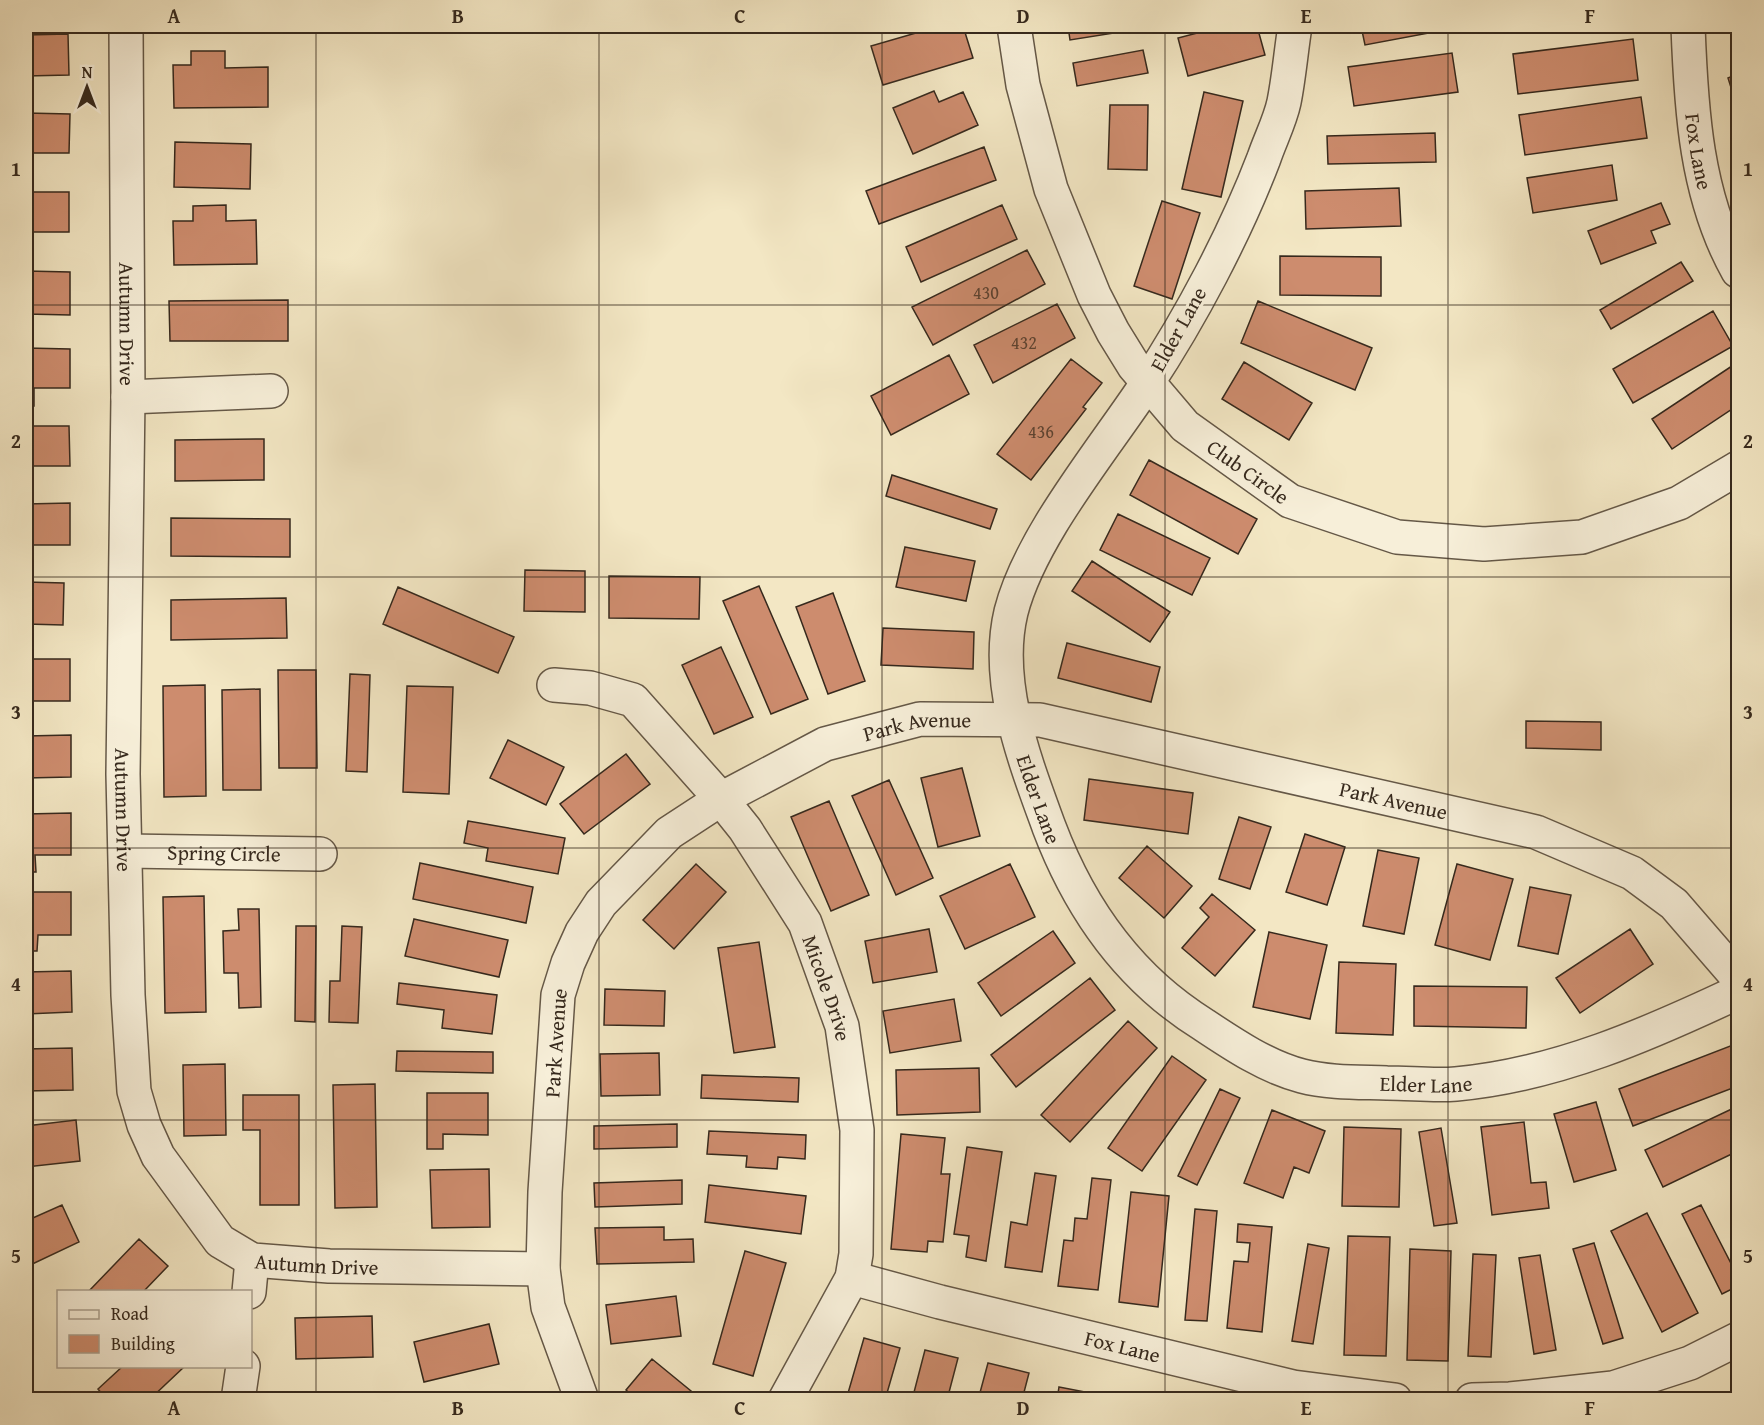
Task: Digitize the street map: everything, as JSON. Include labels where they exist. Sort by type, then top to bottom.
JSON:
[{"type":"street","name":"Autumn Drive","points":[[126,26],[128,397],[123,774],[129,1016],[134,1091],[144,1125],[158,1156],[220,1241],[251,1276],[329,1266],[543,1269]]},
{"type":"street","name":"Club Circle","points":[[1014,26],[1023,85],[1051,189],[1094,295],[1113,332],[1147,383],[1185,426],[1290,501],[1397,537],[1484,544],[1582,537],[1679,503],[1738,468]]},
{"type":"street","name":"Elder Lane","points":[[1295,26],[1284,104],[1247,202],[1173,342],[1053,524],[1021,583],[1011,614],[1005,660],[1015,718],[1032,780],[1056,846],[1099,928],[1132,969],[1187,1015],[1243,1050],[1303,1076],[1362,1082],[1453,1084],[1525,1073],[1605,1050],[1738,992]]},
{"type":"street","name":"Fox Lane","points":[[1688,26],[1690,100],[1708,201],[1738,271]]},
{"type":"street","points":[[128,397],[271,391]]},
{"type":"street","name":"Micole Drive","points":[[554,685],[590,688],[633,700],[721,799],[745,829],[805,923],[842,1026],[857,1130],[856,1254],[852,1278],[785,1400]]},
{"type":"street","name":"Park Avenue","points":[[582,1400],[548,1307],[543,1269],[545,1192],[558,995],[568,963],[582,932],[601,903],[669,833],[721,799],[825,744],[920,719],[1040,720],[1536,832],[1632,873],[1674,904],[1738,978]]},
{"type":"street","name":"Spring Circle","points":[[126,851],[320,854]]},
{"type":"street","name":"Fox Lane","points":[[852,1278],[939,1302],[1293,1387],[1395,1400]]},
{"type":"street","points":[[1472,1400],[1510,1399],[1613,1388],[1690,1363],[1738,1339]]},
{"type":"street","points":[[238,1400],[243,1368]]},
{"type":"building","points":[[173,26],[256,26],[256,31],[173,31]]},
{"type":"building","points":[[940,26],[963,26],[973,58],[883,85],[871,46]]},
{"type":"building","points":[[1068,26],[1158,26],[1070,40]]},
{"type":"building","points":[[1224,26],[1257,26],[1265,55],[1188,76],[1178,38]]},
{"type":"building","points":[[1361,26],[1466,26],[1365,45]]},
{"type":"building","points":[[1733,26],[1738,26],[1738,43]]},
{"type":"building","points":[[68,34],[69,75],[26,76],[26,35]]},
{"type":"building","points":[[1633,39],[1638,80],[1518,94],[1513,54]]},
{"type":"building","points":[[1143,50],[1148,73],[1077,86],[1073,63]]},
{"type":"building","points":[[191,51],[225,51],[225,68],[268,67],[268,107],[174,108],[173,65],[191,65]]},
{"type":"building","points":[[1452,53],[1458,92],[1354,106],[1348,67]]},
{"type":"building","points":[[1738,74],[1738,110],[1728,78]]},
{"type":"building","points":[[934,91],[939,102],[963,92],[978,125],[913,154],[893,108]]},
{"type":"building","points":[[1204,92],[1243,101],[1221,197],[1182,189]]},
{"type":"building","points":[[1641,97],[1647,138],[1525,155],[1519,115]]},
{"type":"building","points":[[1110,105],[1148,105],[1147,170],[1108,169]]},
{"type":"building","points":[[26,113],[70,114],[69,153],[30,153],[29,173],[26,172]]},
{"type":"building","points":[[1435,133],[1436,162],[1328,164],[1327,136]]},
{"type":"building","points":[[175,142],[251,144],[250,189],[174,187]]},
{"type":"building","points":[[984,147],[996,180],[879,224],[866,191]]},
{"type":"building","points":[[1612,165],[1617,200],[1533,213],[1527,178]]},
{"type":"building","points":[[1399,188],[1401,226],[1306,229],[1305,191]]},
{"type":"building","points":[[26,192],[69,192],[69,232],[26,232]]},
{"type":"building","points":[[1162,201],[1200,213],[1172,299],[1134,286]]},
{"type":"building","points":[[1661,203],[1670,224],[1651,231],[1656,243],[1601,264],[1588,231]]},
{"type":"building","points":[[226,205],[226,221],[256,220],[257,264],[174,265],[173,221],[193,221],[193,206]]},
{"type":"building","points":[[1002,205],[1017,239],[921,282],[906,247]]},
{"type":"building","points":[[1027,250],[1045,284],[933,345],[912,307]]},
{"type":"building","points":[[1280,256],[1381,257],[1381,296],[1280,295]]},
{"type":"building","points":[[1681,262],[1693,281],[1611,329],[1600,310]]},
{"type":"building","points":[[26,271],[70,272],[70,315],[26,314]]},
{"type":"building","points":[[288,300],[288,341],[170,341],[169,301]]},
{"type":"building","points":[[1258,301],[1372,348],[1355,390],[1241,343]]},
{"type":"building","points":[[1057,304],[1075,338],[993,383],[974,345]]},
{"type":"building","points":[[1713,311],[1733,346],[1633,403],[1613,369]]},
{"type":"building","points":[[26,348],[70,349],[70,388],[34,388],[34,406],[26,406]]},
{"type":"building","points":[[949,355],[969,394],[891,435],[871,396]]},
{"type":"building","points":[[1071,359],[1102,383],[1083,407],[1086,409],[1031,480],[997,454]]},
{"type":"building","points":[[1244,362],[1312,403],[1289,440],[1222,399]]},
{"type":"building","points":[[1738,362],[1738,405],[1672,449],[1652,419]]},
{"type":"building","points":[[26,426],[69,426],[70,466],[26,466]]},
{"type":"building","points":[[264,439],[264,480],[175,481],[175,440]]},
{"type":"building","points":[[1149,460],[1257,519],[1238,554],[1130,495]]},
{"type":"building","points":[[892,475],[997,509],[990,529],[886,496]]},
{"type":"building","points":[[70,503],[70,545],[31,545],[31,563],[26,563],[26,504]]},
{"type":"building","points":[[1118,514],[1210,558],[1192,595],[1100,550]]},
{"type":"building","points":[[171,518],[290,519],[290,557],[171,556]]},
{"type":"building","points":[[1738,538],[1738,550],[1733,543]]},
{"type":"building","points":[[905,547],[975,561],[966,601],[896,587]]},
{"type":"building","points":[[1092,561],[1170,612],[1150,642],[1072,591]]},
{"type":"building","points":[[525,570],[585,571],[585,612],[524,611]]},
{"type":"building","points":[[609,576],[700,577],[699,619],[609,618]]},
{"type":"building","points":[[26,582],[64,583],[63,625],[26,624]]},
{"type":"building","points":[[759,586],[808,699],[771,714],[723,601]]},
{"type":"building","points":[[398,587],[514,637],[498,673],[383,624]]},
{"type":"building","points":[[833,593],[865,681],[828,694],[796,607]]},
{"type":"building","points":[[286,598],[287,638],[171,640],[171,600]]},
{"type":"building","points":[[883,628],[974,632],[973,669],[881,665]]},
{"type":"building","points":[[1067,643],[1160,667],[1151,702],[1058,678]]},
{"type":"building","points":[[721,647],[753,717],[714,734],[682,665]]},
{"type":"building","points":[[26,659],[70,659],[70,701],[26,701]]},
{"type":"building","points":[[278,670],[316,670],[317,768],[279,768]]},
{"type":"building","points":[[350,674],[370,675],[367,772],[346,771]]},
{"type":"building","points":[[205,685],[206,796],[164,797],[163,686]]},
{"type":"building","points":[[407,686],[453,687],[449,794],[403,792]]},
{"type":"building","points":[[260,689],[261,790],[223,790],[222,690]]},
{"type":"building","points":[[1526,721],[1601,722],[1601,750],[1526,748]]},
{"type":"building","points":[[71,735],[71,777],[26,778],[26,736]]},
{"type":"building","points":[[508,740],[564,767],[546,805],[490,778]]},
{"type":"building","points":[[626,754],[650,784],[584,834],[560,804]]},
{"type":"building","points":[[962,768],[980,836],[938,847],[921,778]]},
{"type":"building","points":[[1089,779],[1193,793],[1188,834],[1084,820]]},
{"type":"building","points":[[889,780],[933,878],[896,895],[852,796]]},
{"type":"building","points":[[829,801],[869,895],[831,911],[791,817]]},
{"type":"building","points":[[71,813],[71,855],[35,855],[36,872],[26,872],[26,814]]},
{"type":"building","points":[[1239,817],[1271,827],[1250,889],[1219,879]]},
{"type":"building","points":[[468,821],[565,838],[558,874],[486,861],[488,848],[464,843]]},
{"type":"building","points":[[1305,834],[1345,847],[1327,905],[1286,892]]},
{"type":"building","points":[[1147,846],[1192,886],[1164,918],[1119,878]]},
{"type":"building","points":[[1378,850],[1419,858],[1404,934],[1363,926]]},
{"type":"building","points":[[420,863],[533,887],[526,923],[413,899]]},
{"type":"building","points":[[696,864],[726,892],[674,949],[643,920]]},
{"type":"building","points":[[1010,864],[1035,917],[965,949],[940,896]]},
{"type":"building","points":[[1457,864],[1513,879],[1490,960],[1435,945]]},
{"type":"building","points":[[1530,887],[1571,895],[1558,954],[1518,946]]},
{"type":"building","points":[[26,892],[71,892],[71,935],[38,935],[37,951],[26,951]]},
{"type":"building","points":[[1212,894],[1255,930],[1215,976],[1182,948],[1209,917],[1200,908]]},
{"type":"building","points":[[204,896],[206,1012],[165,1013],[163,897]]},
{"type":"building","points":[[238,909],[259,909],[261,1007],[239,1008],[238,973],[224,973],[223,931],[239,930]]},
{"type":"building","points":[[414,919],[508,940],[499,977],[405,956]]},
{"type":"building","points":[[296,926],[316,926],[315,1022],[295,1021]]},
{"type":"building","points":[[342,926],[362,927],[358,1023],[329,1022],[330,981],[340,981]]},
{"type":"building","points":[[929,929],[937,972],[873,983],[865,941]]},
{"type":"building","points":[[1630,929],[1653,964],[1580,1013],[1556,978]]},
{"type":"building","points":[[1053,931],[1075,963],[1001,1016],[978,983]]},
{"type":"building","points":[[1269,932],[1327,945],[1310,1019],[1253,1007]]},
{"type":"building","points":[[759,942],[775,1047],[734,1053],[718,948]]},
{"type":"building","points":[[1339,962],[1396,964],[1393,1035],[1336,1033]]},
{"type":"building","points":[[71,971],[72,1012],[26,1014],[26,972]]},
{"type":"building","points":[[1090,978],[1115,1010],[1016,1087],[991,1055]]},
{"type":"building","points":[[399,983],[497,995],[492,1034],[442,1028],[444,1010],[397,1004]]},
{"type":"building","points":[[1414,986],[1527,987],[1526,1028],[1414,1026]]},
{"type":"building","points":[[605,989],[665,991],[664,1026],[604,1025]]},
{"type":"building","points":[[954,999],[961,1041],[890,1053],[883,1011]]},
{"type":"building","points":[[1128,1021],[1157,1048],[1070,1142],[1041,1115]]},
{"type":"building","points":[[1738,1043],[1738,1086],[1633,1126],[1619,1089]]},
{"type":"building","points":[[72,1048],[73,1090],[26,1091],[26,1049]]},
{"type":"building","points":[[397,1051],[493,1052],[493,1073],[396,1071]]},
{"type":"building","points":[[659,1053],[660,1095],[601,1096],[600,1054]]},
{"type":"building","points":[[1172,1056],[1206,1080],[1142,1171],[1108,1148]]},
{"type":"building","points":[[225,1064],[226,1135],[184,1136],[183,1065]]},
{"type":"building","points":[[979,1068],[980,1112],[897,1115],[896,1070]]},
{"type":"building","points":[[702,1075],[799,1078],[798,1102],[701,1098]]},
{"type":"building","points":[[375,1084],[377,1207],[335,1208],[333,1085]]},
{"type":"building","points":[[1220,1089],[1240,1098],[1197,1185],[1178,1176]]},
{"type":"building","points":[[427,1093],[488,1093],[488,1135],[443,1134],[443,1149],[427,1149]]},
{"type":"building","points":[[243,1095],[299,1095],[299,1205],[260,1205],[260,1130],[243,1130]]},
{"type":"building","points":[[1596,1102],[1616,1170],[1574,1182],[1554,1114]]},
{"type":"building","points":[[1738,1106],[1738,1151],[1663,1187],[1645,1150]]},
{"type":"building","points":[[1272,1110],[1325,1131],[1309,1173],[1294,1167],[1283,1198],[1244,1183]]},
{"type":"building","points":[[76,1120],[80,1161],[26,1167],[26,1126]]},
{"type":"building","points":[[1524,1122],[1531,1183],[1546,1182],[1549,1208],[1492,1215],[1481,1127]]},
{"type":"building","points":[[677,1124],[677,1147],[594,1149],[594,1126]]},
{"type":"building","points":[[1344,1127],[1401,1129],[1399,1207],[1342,1206]]},
{"type":"building","points":[[1441,1128],[1457,1223],[1434,1226],[1419,1132]]},
{"type":"building","points":[[709,1131],[806,1135],[805,1159],[778,1157],[777,1169],[746,1167],[747,1156],[707,1154]]},
{"type":"building","points":[[901,1134],[945,1138],[941,1174],[950,1174],[943,1242],[928,1241],[927,1252],[891,1249]]},
{"type":"building","points":[[967,1147],[1002,1152],[986,1261],[966,1257],[969,1236],[954,1234]]},
{"type":"building","points":[[489,1169],[490,1227],[432,1228],[430,1170]]},
{"type":"building","points":[[1738,1170],[1738,1185],[1733,1172]]},
{"type":"building","points":[[1035,1173],[1056,1176],[1042,1272],[1005,1267],[1011,1222],[1027,1225]]},
{"type":"building","points":[[1092,1178],[1111,1180],[1098,1290],[1058,1286],[1064,1240],[1073,1241],[1075,1218],[1087,1219]]},
{"type":"building","points":[[682,1180],[682,1204],[595,1207],[594,1183]]},
{"type":"building","points":[[709,1185],[806,1196],[801,1234],[705,1222]]},
{"type":"building","points":[[1131,1192],[1169,1196],[1158,1307],[1119,1302]]},
{"type":"building","points":[[62,1205],[79,1242],[26,1267],[26,1221]]},
{"type":"building","points":[[1701,1205],[1738,1277],[1738,1286],[1722,1294],[1682,1214]]},
{"type":"building","points":[[1195,1209],[1217,1211],[1207,1321],[1185,1320]]},
{"type":"building","points":[[1647,1213],[1698,1313],[1662,1332],[1611,1231]]},
{"type":"building","points":[[1238,1224],[1272,1227],[1262,1332],[1227,1328],[1234,1261],[1248,1262],[1250,1243],[1237,1242]]},
{"type":"building","points":[[664,1227],[664,1240],[693,1239],[694,1262],[597,1264],[595,1228]]},
{"type":"building","points":[[1348,1236],[1390,1237],[1386,1356],[1344,1355]]},
{"type":"building","points":[[139,1239],[168,1266],[145,1290],[90,1290]]},
{"type":"building","points":[[1594,1243],[1623,1338],[1603,1344],[1573,1249]]},
{"type":"building","points":[[1308,1244],[1329,1248],[1313,1344],[1292,1341]]},
{"type":"building","points":[[1410,1249],[1451,1251],[1448,1361],[1407,1360]]},
{"type":"building","points":[[745,1251],[786,1263],[753,1376],[713,1364]]},
{"type":"building","points":[[1473,1254],[1496,1255],[1491,1357],[1468,1356]]},
{"type":"building","points":[[1540,1255],[1556,1350],[1534,1354],[1519,1258]]},
{"type":"building","points":[[676,1296],[681,1336],[611,1344],[606,1305]]},
{"type":"building","points":[[372,1316],[373,1357],[296,1359],[295,1318]]},
{"type":"building","points":[[489,1324],[499,1364],[424,1382],[414,1342]]},
{"type":"building","points":[[864,1338],[900,1348],[885,1400],[846,1400]]},
{"type":"building","points":[[925,1350],[958,1358],[947,1400],[912,1400]]},
{"type":"building","points":[[652,1359],[702,1400],[637,1400],[626,1390]]},
{"type":"building","points":[[988,1363],[1029,1373],[1022,1400],[978,1400]]},
{"type":"building","points":[[121,1368],[183,1368],[149,1400],[107,1400],[98,1389]]},
{"type":"building","points":[[1059,1387],[1101,1395],[1100,1400],[1057,1400]]},
{"type":"building","points":[[378,1394],[378,1400],[296,1400],[296,1396]]},
{"type":"building","points":[[513,1394],[516,1400],[503,1400]]}]
